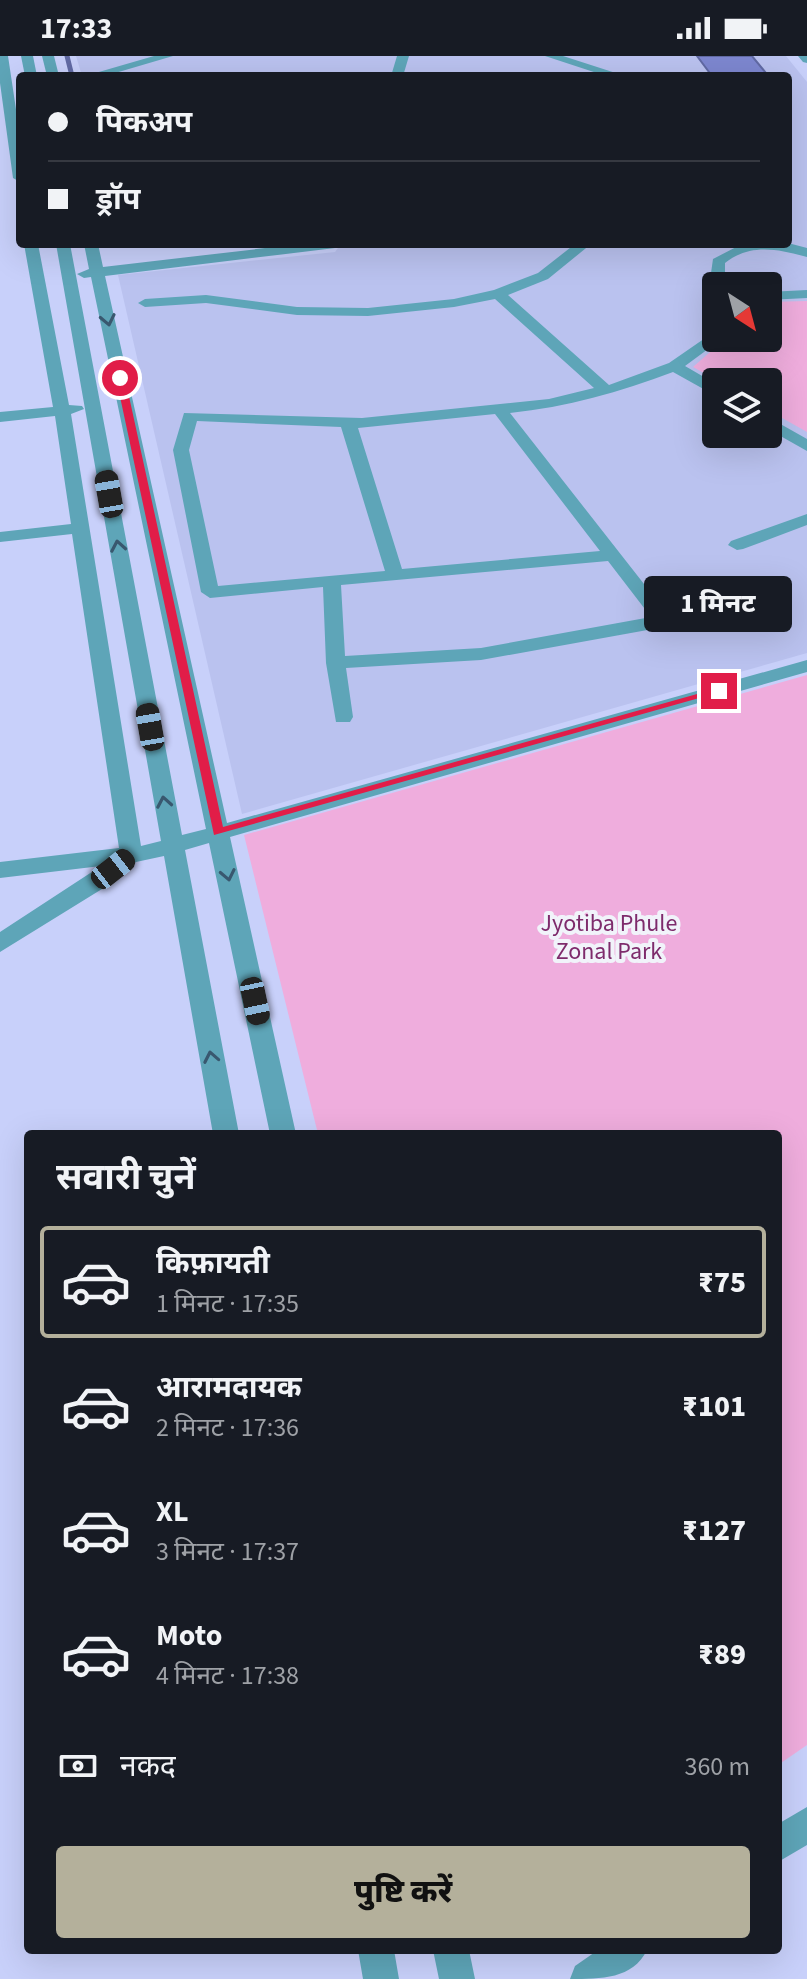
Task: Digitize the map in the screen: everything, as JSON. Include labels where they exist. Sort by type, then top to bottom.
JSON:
[{"type":"street","points":[[2,56],[3,84],[16,135]]},
{"type":"street","points":[[106,72],[167,56]]},
{"type":"street","points":[[551,56],[605,72]]},
{"type":"street","points":[[32,248],[62,410],[131,854]]},
{"type":"street","points":[[64,248],[225,1130]]},
{"type":"street","points":[[92,248],[282,1130]]},
{"type":"street","points":[[69,276],[301,248]]},
{"type":"street","points":[[145,303],[206,299],[297,311],[368,312],[454,303],[498,294],[543,276],[579,248]]},
{"type":"street","points":[[718,272],[718,262],[740,248]]},
{"type":"street","points":[[788,248],[807,253]]},
{"type":"street","points":[[498,294],[605,390]]},
{"type":"street","points":[[782,295],[807,294]]},
{"type":"street","points":[[613,555],[210,592],[181,450],[190,416],[348,423],[549,404],[605,390],[674,366],[702,347]]},
{"type":"street","points":[[674,366],[702,383]]},
{"type":"street","points":[[0,417],[126,404]]},
{"type":"street","points":[[336,663],[481,654],[664,621],[499,409]]},
{"type":"street","points":[[348,423],[395,575]]},
{"type":"street","points":[[782,431],[807,446]]},
{"type":"street","points":[[737,545],[807,519]]},
{"type":"street","points":[[0,537],[80,528]]},
{"type":"street","points":[[332,583],[336,663],[343,717]]},
{"type":"street","points":[[0,870],[172,846],[807,666]]},
{"type":"street","points":[[0,943],[94,883],[131,854]]},
{"type":"street","points":[[782,1842],[807,1824]]},
{"type":"street","points":[[377,1954],[381,1979]]},
{"type":"street","points":[[452,1954],[457,1979]]},
{"type":"street","points":[[588,1979],[623,1954]]},
{"type":"shaded area","points":[[76,56],[786,56],[807,82],[807,653],[242,814],[118,275],[335,252],[338,248],[792,248],[792,72],[81,72]]},
{"type":"green space","points":[[807,301],[807,432],[782,418],[782,368],[702,368],[702,372],[693,367],[710,352],[782,352],[782,302]]},
{"type":"green space","name":"Jyotiba Phule Zonal Park","points":[[807,675],[807,1745],[782,1762],[782,1130],[317,1130],[244,835]]},
{"type":"water","points":[[697,56],[752,56],[765,72],[709,72]]},
{"type":"waterway","points":[[67,56],[71,72]]},
{"type":"route","points":[[120,378],[219,832],[719,691]]}]
